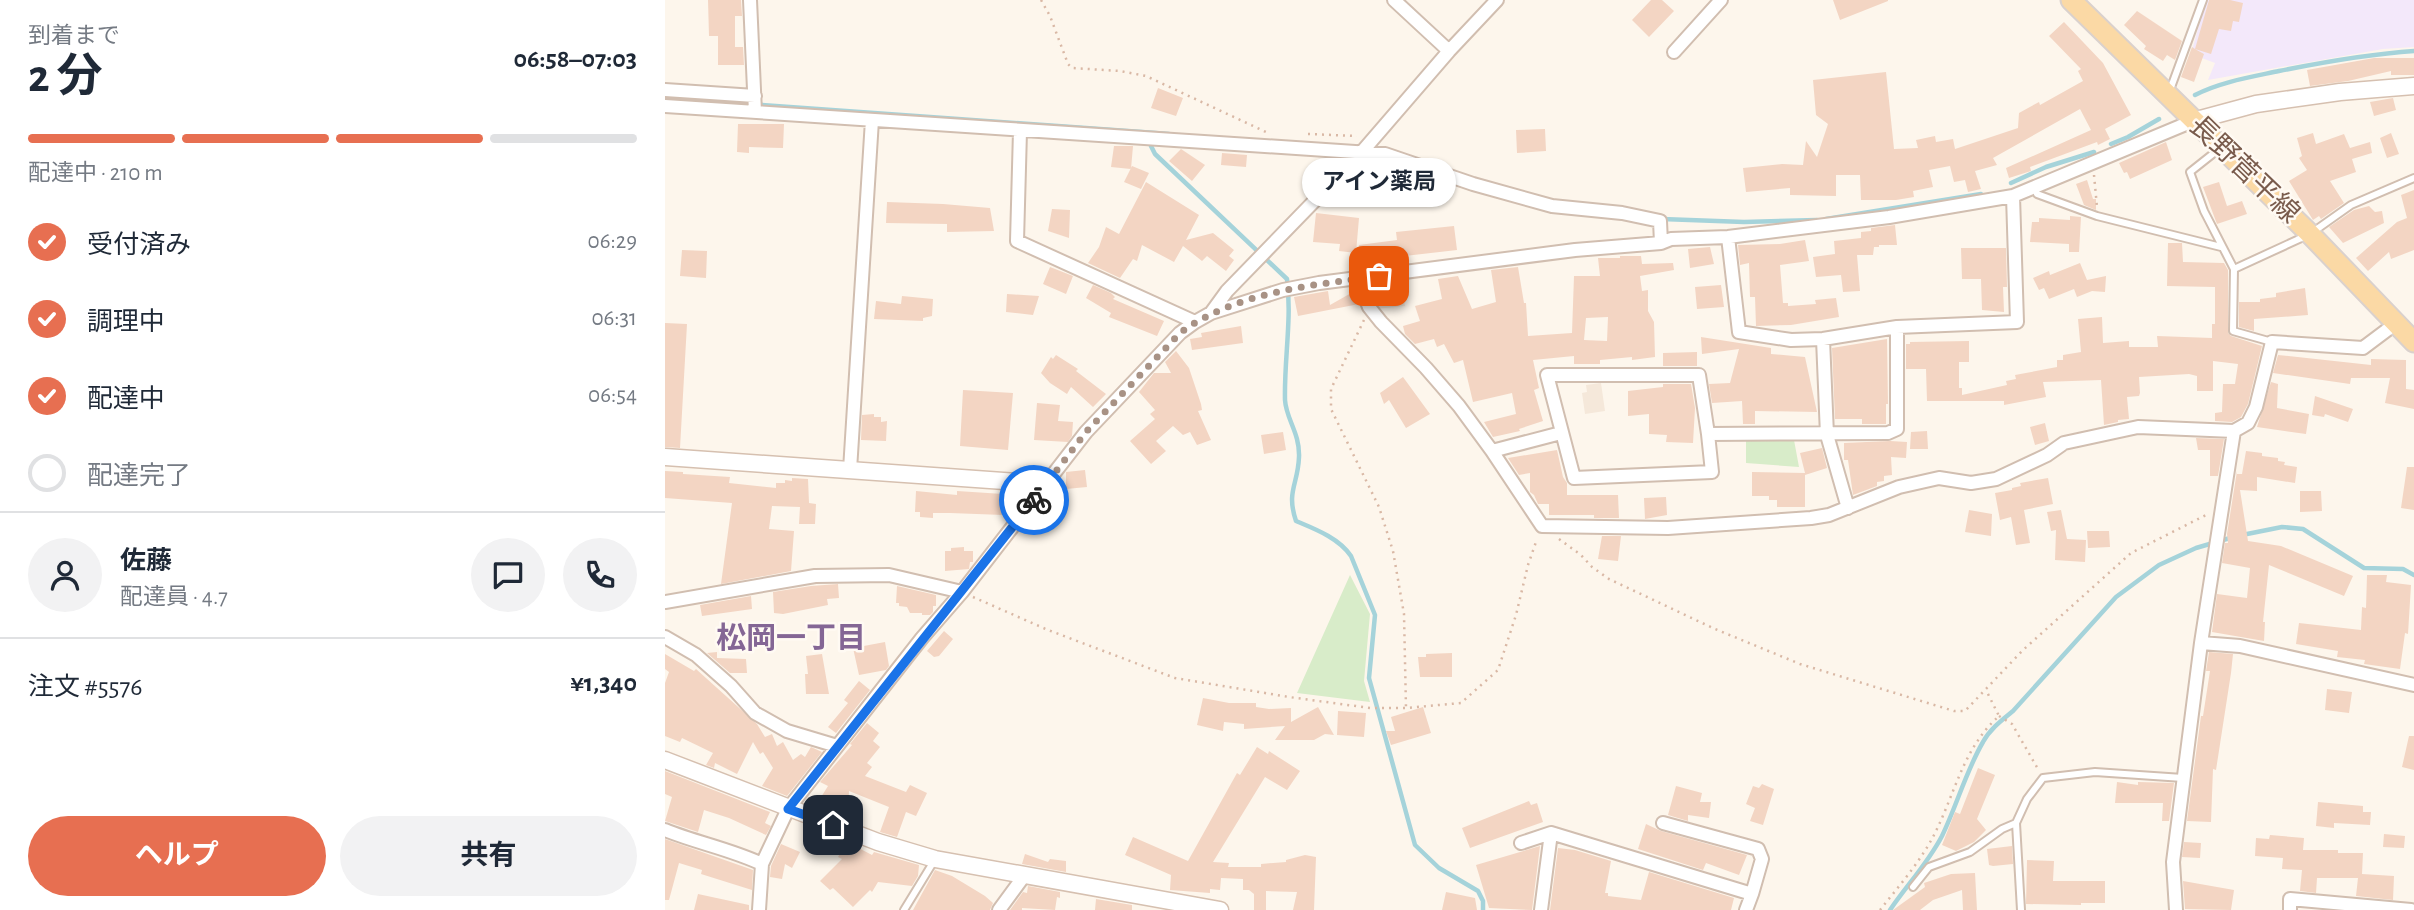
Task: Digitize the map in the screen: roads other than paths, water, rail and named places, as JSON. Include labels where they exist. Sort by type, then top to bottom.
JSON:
[{"type":"main road","name":"長野菅平線","points":[[2071,0],[2310,234],[2414,342]]},
{"type":"main road","points":[[2193,121],[2256,103],[2414,86]]},
{"type":"main road","points":[[665,457],[1047,484]]},
{"type":"main road","points":[[665,760],[788,809],[878,842],[935,859],[1157,905],[1220,910]]},
{"type":"street","points":[[750,0],[755,104]]},
{"type":"street","points":[[1394,0],[1449,51]]},
{"type":"street","points":[[1211,313],[1227,291],[1361,153],[1497,0]]},
{"type":"street","points":[[1674,52],[1721,0]]},
{"type":"street","points":[[665,90],[872,120],[1385,154],[1473,184],[1552,206],[1622,213],[1660,221],[1661,243]]},
{"type":"street","points":[[665,106],[755,104]]},
{"type":"street","points":[[850,470],[872,120]]},
{"type":"street","points":[[759,910],[762,864],[788,809],[1086,432],[1180,333],[1211,313],[1288,289],[1575,250],[1661,243],[1671,239],[1728,237],[1889,217],[2013,197],[2193,121]]},
{"type":"street","points":[[1020,131],[1017,241],[1195,322]]},
{"type":"street","points":[[1728,237],[1739,332],[1791,340],[1823,339],[1897,327],[2017,322],[2013,197]]},
{"type":"street","points":[[1358,279],[1369,307],[1434,377],[1492,451],[1542,526],[1668,528],[1811,518],[1829,515],[1899,488],[1939,478],[1971,483],[1996,480],[2047,455],[2064,443],[2138,427],[2234,430],[2248,422],[2256,407],[2272,342],[2363,348],[2395,324]]},
{"type":"street","points":[[1709,434],[1827,435],[1888,433],[1897,429],[1897,327]]},
{"type":"street","points":[[1823,339],[1827,435],[1848,508]]},
{"type":"street","points":[[1547,374],[1699,376],[1709,434],[1712,472],[1574,478],[1547,374]]},
{"type":"street","points":[[2176,910],[2173,862],[2183,778],[2200,643],[2234,430]]},
{"type":"street","points":[[1492,451],[1561,433]]},
{"type":"street","points":[[665,602],[815,576],[889,575],[962,592]]},
{"type":"street","points":[[665,637],[696,655],[731,685],[755,713],[787,731],[837,747]]},
{"type":"street","points":[[2200,643],[2240,646],[2414,685]]},
{"type":"street","points":[[1663,823],[1758,849],[1762,859],[1746,910]]},
{"type":"street","points":[[665,830],[688,840],[736,852],[762,864]]},
{"type":"street","points":[[1521,843],[1551,833],[1752,894]]},
{"type":"street","points":[[1541,910],[1551,833]]},
{"type":"street","points":[[999,910],[1024,876]]},
{"type":"street","points":[[2290,910],[2290,899],[2411,910]]},
{"type":"lane","points":[[2169,95],[2203,0]]},
{"type":"lane","points":[[2220,148],[2190,172],[2204,211],[2234,269],[2232,331],[2272,342]]},
{"type":"lane","points":[[2234,269],[2310,234],[2351,205],[2414,178]]},
{"type":"lane","points":[[2035,189],[2037,194],[2098,216],[2221,247]]},
{"type":"lane","points":[[2021,910],[2016,823],[2027,799],[2043,778],[2095,772],[2183,778]]},
{"type":"lane","points":[[1913,887],[1929,867],[1970,852],[2002,829],[2016,823]]},
{"type":"lane","points":[[904,910],[935,859]]},
{"type":"waterway","points":[[2195,95],[2225,83],[2279,71],[2414,51]]},
{"type":"waterway","points":[[665,98],[1142,132]]},
{"type":"waterway","points":[[2111,144],[2159,119]]},
{"type":"waterway","points":[[1142,132],[1169,134]]},
{"type":"waterway","points":[[1151,146],[1155,154],[1287,279],[1289,309],[1285,400],[1299,448],[1292,495],[1296,521],[1333,539],[1351,556],[1375,615],[1369,678],[1415,845],[1439,868],[1478,891],[1483,901],[1483,910]]},
{"type":"waterway","points":[[2011,183],[2046,167],[2094,152]]},
{"type":"waterway","points":[[1826,219],[1981,194]]},
{"type":"waterway","points":[[1662,219],[1744,222],[1817,220]]},
{"type":"waterway","points":[[2242,535],[2282,527],[2303,529],[2364,568],[2403,569],[2414,575]]},
{"type":"waterway","points":[[1890,910],[1936,846],[1977,753],[1993,729],[2013,711],[2116,597],[2159,565],[2196,548],[2230,538]]},
{"type":"place","name":"アイン薬局","points":[[1379,276]]},
{"type":"district","name":"松岡一丁目","points":[[791,639]]}]
